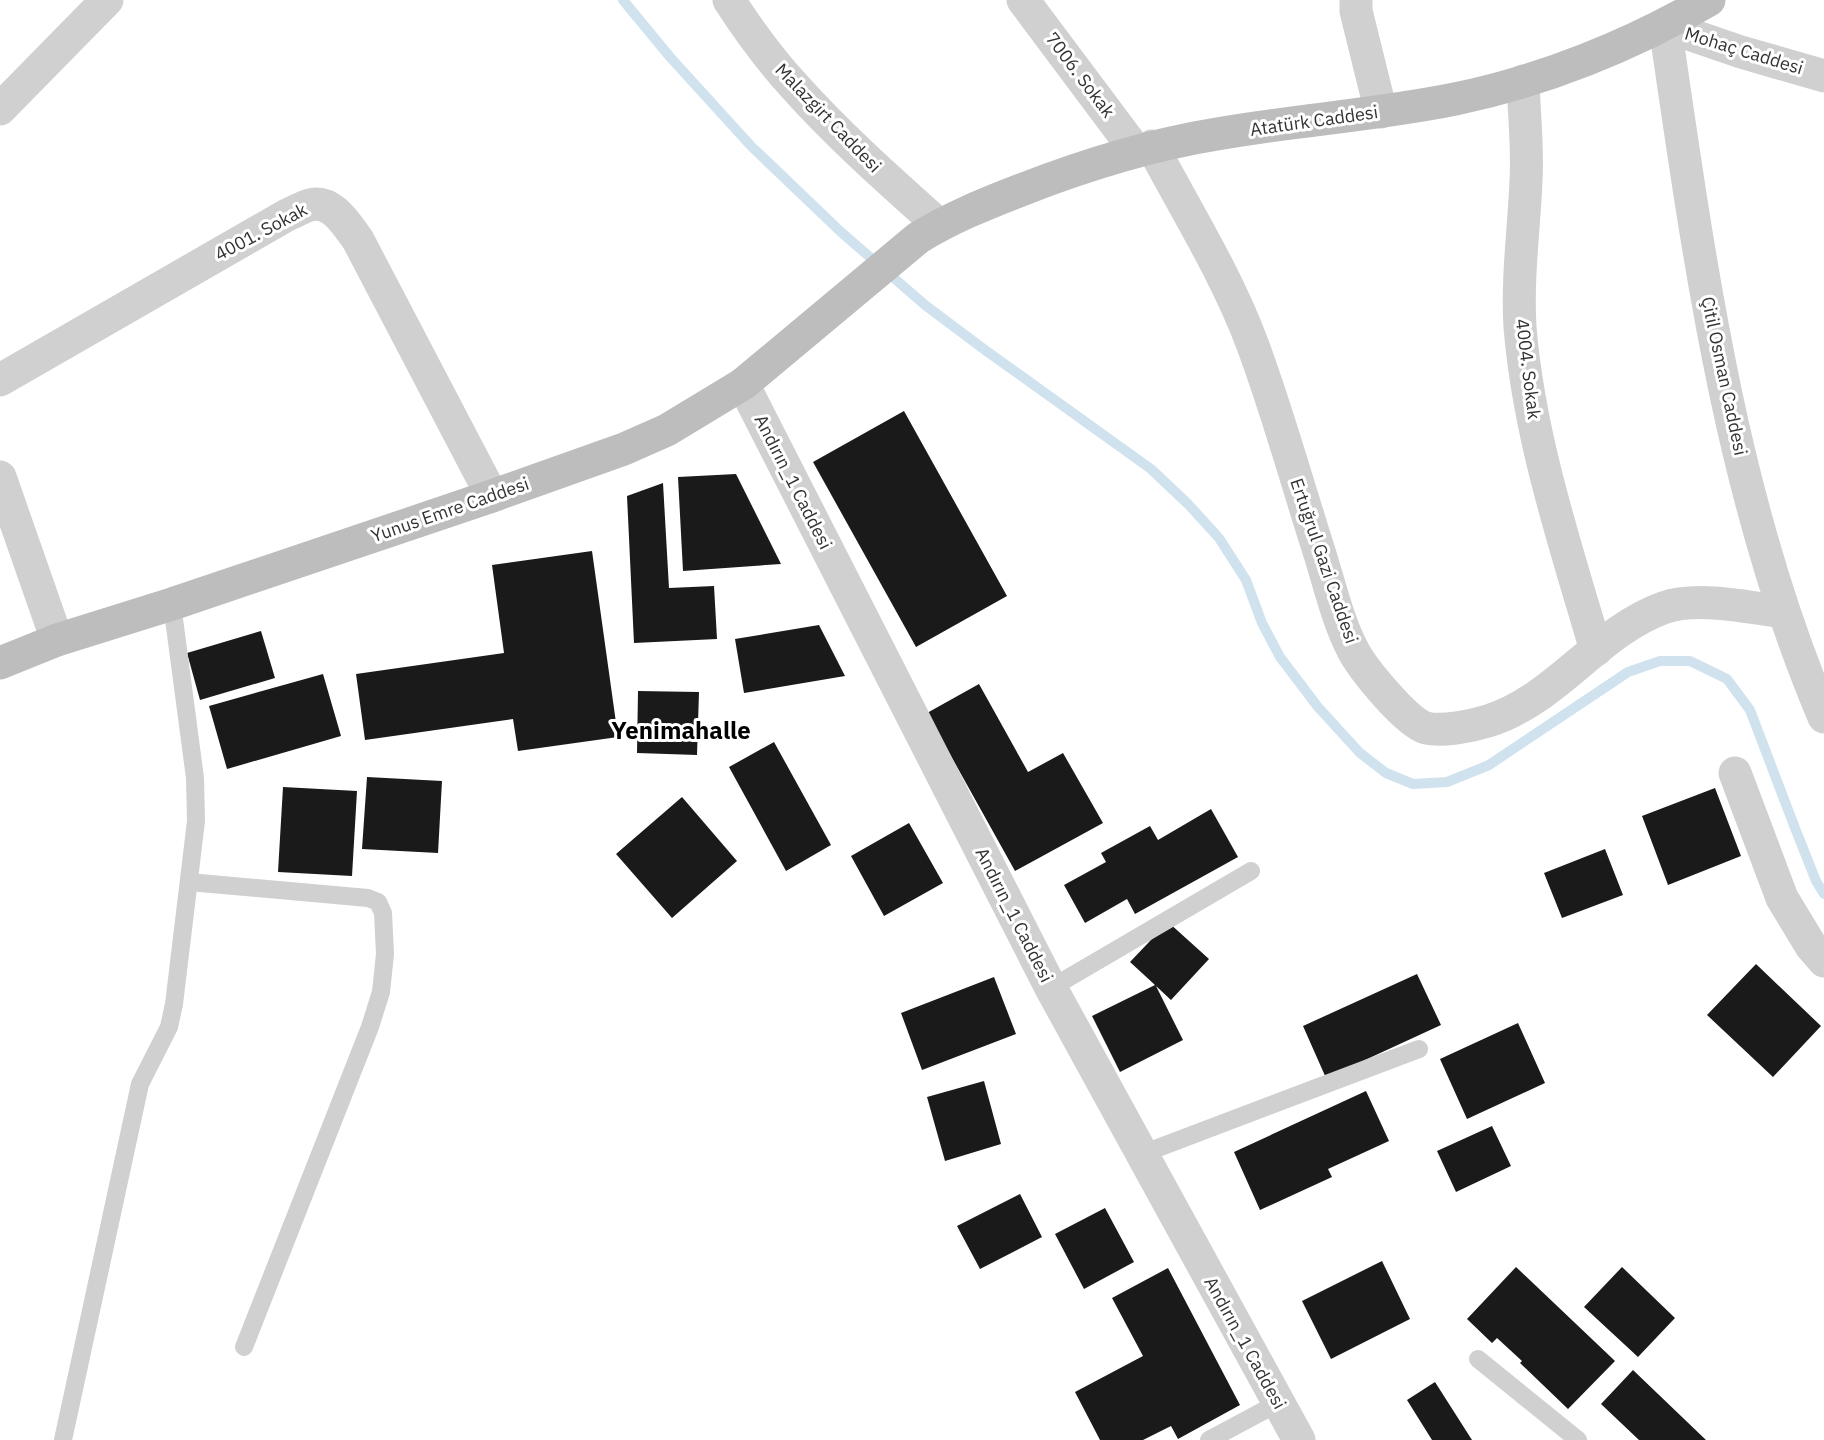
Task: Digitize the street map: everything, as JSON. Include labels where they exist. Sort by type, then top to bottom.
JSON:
[{"type":"main road","name":"Atatürk Caddesi","points":[[862,284],[928,231],[984,204],[1069,171],[1144,148],[1218,134],[1381,112],[1457,98],[1523,81],[1591,57],[1665,26],[1709,0]]},
{"type":"main road","name":"Yunus Emre Caddesi","points":[[0,663],[57,640],[172,604],[624,449],[667,430],[743,384],[862,284]]},
{"type":"street","points":[[0,109],[107,0]]},
{"type":"street","name":"7006. Sokak","points":[[1023,0],[1144,148]]},
{"type":"street","points":[[1356,0],[1356,11],[1381,112]]},
{"type":"street","name":"Malazgirt Caddesi","points":[[736,3],[754,37],[795,88],[928,231]]},
{"type":"street","name":"Mohaç Caddesi","points":[[1665,26],[1741,52],[1824,76]]},
{"type":"street","name":"Çitil Osman Caddesi","points":[[1665,26],[1694,224],[1734,430],[1783,612],[1824,717]]},
{"type":"street","name":"4004. Sokak","points":[[1523,81],[1527,178],[1520,281],[1520,324],[1530,406],[1557,514],[1596,651]]},
{"type":"street","name":"Ertuğrul Gazi Caddesi","points":[[1144,148],[1228,288],[1251,340],[1338,612],[1355,652],[1376,683],[1404,712],[1424,728],[1452,729],[1487,722],[1521,708],[1635,622],[1665,607],[1694,603],[1783,612]]},
{"type":"street","name":"4001. Sokak","points":[[0,380],[287,215],[312,204],[327,207],[340,216],[358,240],[492,496]]},
{"type":"street","name":"Andırın_1 Caddesi","points":[[743,384],[1051,988],[1299,1440]]},
{"type":"street","points":[[0,477],[57,640]]},
{"type":"street","points":[[1735,773],[1782,898],[1811,946],[1824,961]]},
{"type":"lane","points":[[63,1440],[140,1084],[169,1027],[174,1005],[196,821],[195,778],[172,604]]},
{"type":"lane","points":[[1051,988],[1251,871]]},
{"type":"lane","points":[[189,882],[369,898],[378,902],[383,913],[384,972],[381,992],[370,1027],[244,1347]]},
{"type":"lane","points":[[1142,1154],[1419,1049]]},
{"type":"lane","points":[[1478,1359],[1578,1440]]},
{"type":"lane","points":[[1209,1440],[1278,1403]]},
{"type":"building","points":[[904,411],[1007,596],[916,647],[813,462]]},
{"type":"building","points":[[736,474],[781,564],[683,571],[678,477]]},
{"type":"building","points":[[663,483],[669,588],[714,586],[717,639],[634,643],[627,496]]},
{"type":"building","points":[[592,551],[618,737],[518,751],[513,719],[365,740],[356,674],[504,653],[492,565]]},
{"type":"building","points":[[819,625],[845,676],[744,693],[735,639]]},
{"type":"building","points":[[261,631],[275,678],[200,700],[187,653]]},
{"type":"building","points":[[323,674],[341,736],[227,769],[209,706]]},
{"type":"building","points":[[979,684],[1028,772],[1063,753],[1103,823],[1015,871],[927,713]]},
{"type":"building","points":[[638,691],[699,692],[697,755],[637,753]]},
{"type":"building","points":[[774,742],[831,845],[786,871],[729,767]]},
{"type":"building","points":[[367,777],[442,781],[438,853],[362,849]]},
{"type":"building","points":[[283,787],[357,791],[352,876],[278,872]]},
{"type":"building","points":[[1715,788],[1741,856],[1668,885],[1642,816]]},
{"type":"building","points":[[682,797],[737,861],[672,918],[616,854]]},
{"type":"building","points":[[1211,809],[1238,857],[1135,914],[1127,899],[1085,923],[1064,885],[1106,862],[1101,853],[1150,826],[1158,840]]},
{"type":"building","points":[[909,823],[943,883],[884,916],[851,856]]},
{"type":"building","points":[[1605,849],[1623,895],[1562,918],[1544,873]]},
{"type":"building","points":[[1168,922],[1209,959],[1171,1000],[1156,986],[1183,1040],[1120,1072],[1092,1016],[1155,985],[1130,962]]},
{"type":"building","points":[[1756,964],[1821,1026],[1773,1077],[1707,1015]]},
{"type":"building","points":[[1417,974],[1441,1025],[1326,1078],[1303,1026]]},
{"type":"building","points":[[994,977],[1016,1034],[922,1070],[901,1013]]},
{"type":"building","points":[[1518,1023],[1545,1083],[1467,1119],[1440,1059]]},
{"type":"building","points":[[984,1081],[1001,1144],[945,1161],[927,1097]]},
{"type":"building","points":[[1366,1091],[1389,1141],[1328,1169],[1332,1177],[1260,1210],[1234,1152]]},
{"type":"building","points":[[1492,1126],[1511,1166],[1456,1192],[1437,1151]]},
{"type":"building","points":[[1020,1194],[1042,1237],[980,1269],[957,1226]]},
{"type":"building","points":[[1105,1208],[1134,1262],[1084,1289],[1055,1234]]},
{"type":"building","points":[[1382,1261],[1410,1319],[1331,1359],[1302,1301]]},
{"type":"building","points":[[1516,1267],[1615,1361],[1568,1409],[1497,1338],[1492,1343],[1467,1319]]},
{"type":"building","points":[[1622,1267],[1675,1318],[1638,1357],[1584,1307]]},
{"type":"building","points":[[1168,1268],[1240,1405],[1178,1439],[1171,1426],[1143,1440],[1100,1440],[1075,1392],[1143,1356],[1112,1298]]},
{"type":"building","points":[[1633,1370],[1706,1440],[1639,1440],[1601,1404]]},
{"type":"building","points":[[1435,1382],[1472,1440],[1432,1440],[1407,1400]]},
{"type":"waterway","points":[[623,0],[670,57],[751,146],[841,232],[925,305],[1151,469],[1188,504],[1219,538],[1246,580],[1262,623],[1280,657],[1318,707],[1360,753],[1386,773],[1413,784],[1447,782],[1489,765],[1628,672],[1660,661],[1690,661],[1727,679],[1750,710],[1816,881],[1824,894]]},
{"type":"district","name":"Yenimahalle","points":[[681,731]]}]
